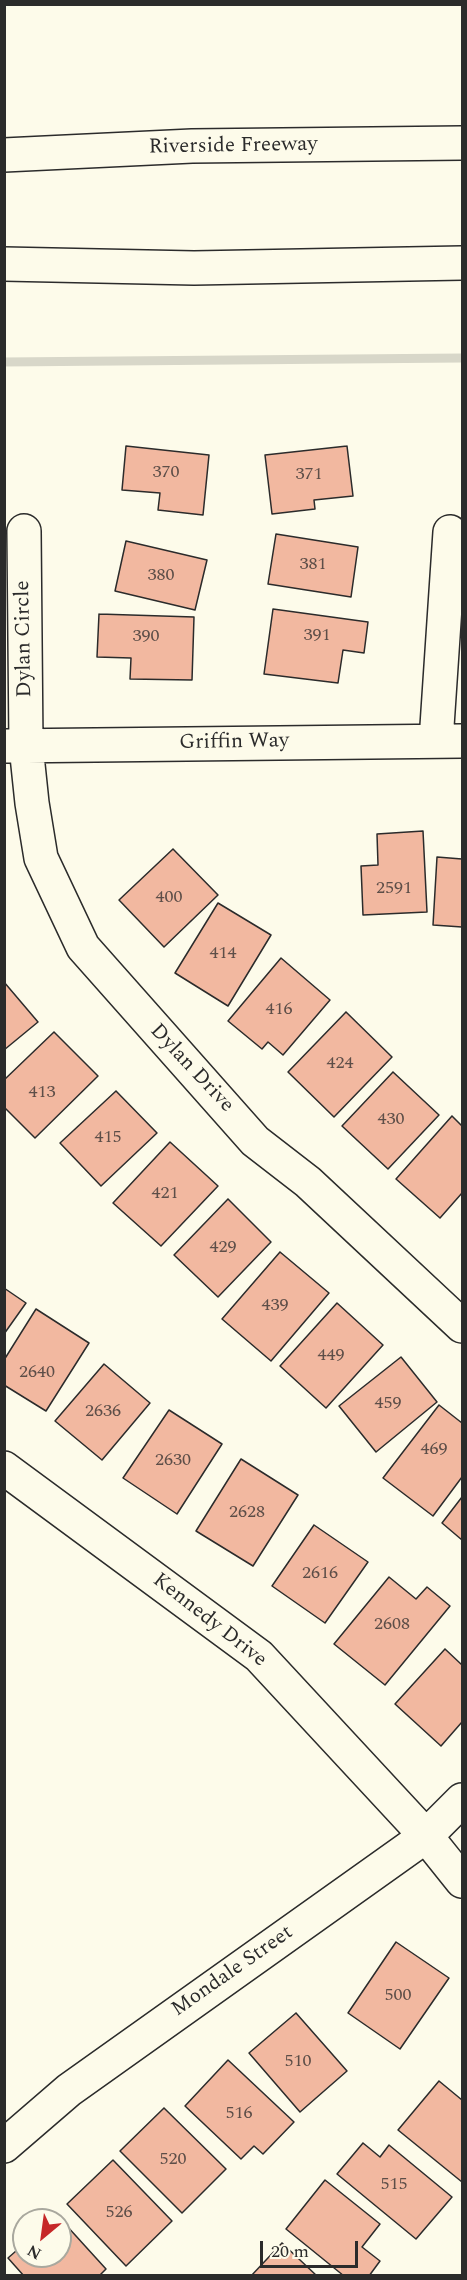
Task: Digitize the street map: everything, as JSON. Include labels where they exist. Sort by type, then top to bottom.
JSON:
[{"type":"main road","name":"Riverside Freeway","points":[[4,155],[192,147],[462,142]]},
{"type":"main road","points":[[4,264],[194,268],[462,263]]},
{"type":"main road","name":"Dylan Circle","points":[[15,746],[24,531]]},
{"type":"main road","points":[[449,741],[450,532]]},
{"type":"main road","name":"Griffin Way","points":[[15,746],[449,741]]},
{"type":"main road","name":"Dylan Drive","points":[[15,746],[41,858],[83,947],[255,1141],[308,1182],[462,1326]]},
{"type":"main road","name":"Kennedy Drive","points":[[4,1468],[259,1656],[426,1836],[462,1881]]},
{"type":"main road","name":"Mondale Street","points":[[4,2146],[69,2090],[426,1836],[462,1800]]},
{"type":"building","points":[[126,446],[209,455],[203,515],[158,510],[160,493],[122,490]]},
{"type":"building","points":[[347,446],[353,496],[314,500],[315,509],[272,514],[265,455]]},
{"type":"building","points":[[276,534],[358,547],[351,597],[268,584]]},
{"type":"building","points":[[126,541],[207,560],[195,610],[115,591]]},
{"type":"building","points":[[273,609],[368,622],[364,653],[343,650],[338,683],[264,674]]},
{"type":"building","points":[[99,614],[194,617],[192,680],[130,679],[131,658],[97,657]]},
{"type":"building","points":[[423,831],[427,912],[363,915],[361,866],[378,865],[377,834]]},
{"type":"building","points":[[173,849],[218,895],[164,947],[119,900]]},
{"type":"building","points":[[437,857],[462,859],[462,927],[433,925]]},
{"type":"building","points":[[218,903],[271,935],[228,1006],[175,973]]},
{"type":"building","points":[[281,958],[330,1000],[283,1055],[268,1042],[262,1049],[228,1021]]},
{"type":"building","points":[[4,982],[38,1022],[4,1050]]},
{"type":"building","points":[[346,1012],[392,1057],[334,1117],[288,1072]]},
{"type":"building","points":[[54,1032],[98,1076],[35,1138],[4,1107],[4,1080]]},
{"type":"building","points":[[393,1072],[439,1115],[388,1169],[342,1126]]},
{"type":"building","points":[[116,1091],[157,1133],[101,1186],[60,1143]]},
{"type":"building","points":[[452,1116],[462,1126],[462,1193],[440,1218],[396,1179]]},
{"type":"building","points":[[170,1142],[218,1186],[161,1246],[113,1203]]},
{"type":"building","points":[[228,1199],[271,1242],[218,1297],[174,1255]]},
{"type":"building","points":[[280,1252],[329,1293],[271,1361],[222,1319]]},
{"type":"building","points":[[4,1288],[26,1303],[4,1334]]},
{"type":"building","points":[[337,1303],[383,1345],[326,1408],[280,1366]]},
{"type":"building","points":[[36,1309],[89,1343],[46,1411],[4,1385],[4,1360]]},
{"type":"building","points":[[401,1357],[437,1402],[376,1452],[339,1406]]},
{"type":"building","points":[[104,1364],[150,1403],[102,1460],[55,1421]]},
{"type":"building","points":[[439,1405],[462,1423],[462,1477],[433,1516],[383,1478]]},
{"type":"building","points":[[169,1410],[222,1444],[177,1514],[123,1478]]},
{"type":"building","points":[[241,1459],[298,1495],[253,1566],[196,1531]]},
{"type":"building","points":[[462,1497],[462,1540],[442,1523]]},
{"type":"building","points":[[314,1525],[368,1562],[325,1623],[272,1586]]},
{"type":"building","points":[[389,1577],[416,1599],[427,1587],[450,1606],[385,1685],[334,1644]]},
{"type":"building","points":[[445,1649],[462,1665],[462,1722],[441,1746],[395,1704]]},
{"type":"building","points":[[396,1942],[449,1978],[400,2049],[348,2013]]},
{"type":"building","points":[[296,2013],[347,2071],[300,2112],[249,2053]]},
{"type":"building","points":[[228,2060],[294,2122],[263,2154],[254,2146],[241,2159],[185,2106]]},
{"type":"building","points":[[439,2081],[462,2100],[462,2182],[398,2130]]},
{"type":"building","points":[[164,2108],[226,2169],[182,2213],[120,2151]]},
{"type":"building","points":[[363,2143],[380,2157],[389,2145],[452,2197],[416,2239],[337,2174]]},
{"type":"building","points":[[113,2160],[172,2221],[126,2266],[67,2204]]},
{"type":"building","points":[[325,2180],[380,2224],[362,2247],[380,2261],[369,2276],[344,2276],[286,2229]]},
{"type":"building","points":[[72,2232],[106,2269],[99,2276],[24,2276],[17,2268],[72,2268]]},
{"type":"building","points":[[282,2243],[317,2276],[251,2276]]},
{"type":"waterway","points":[[4,362],[462,358]]}]
